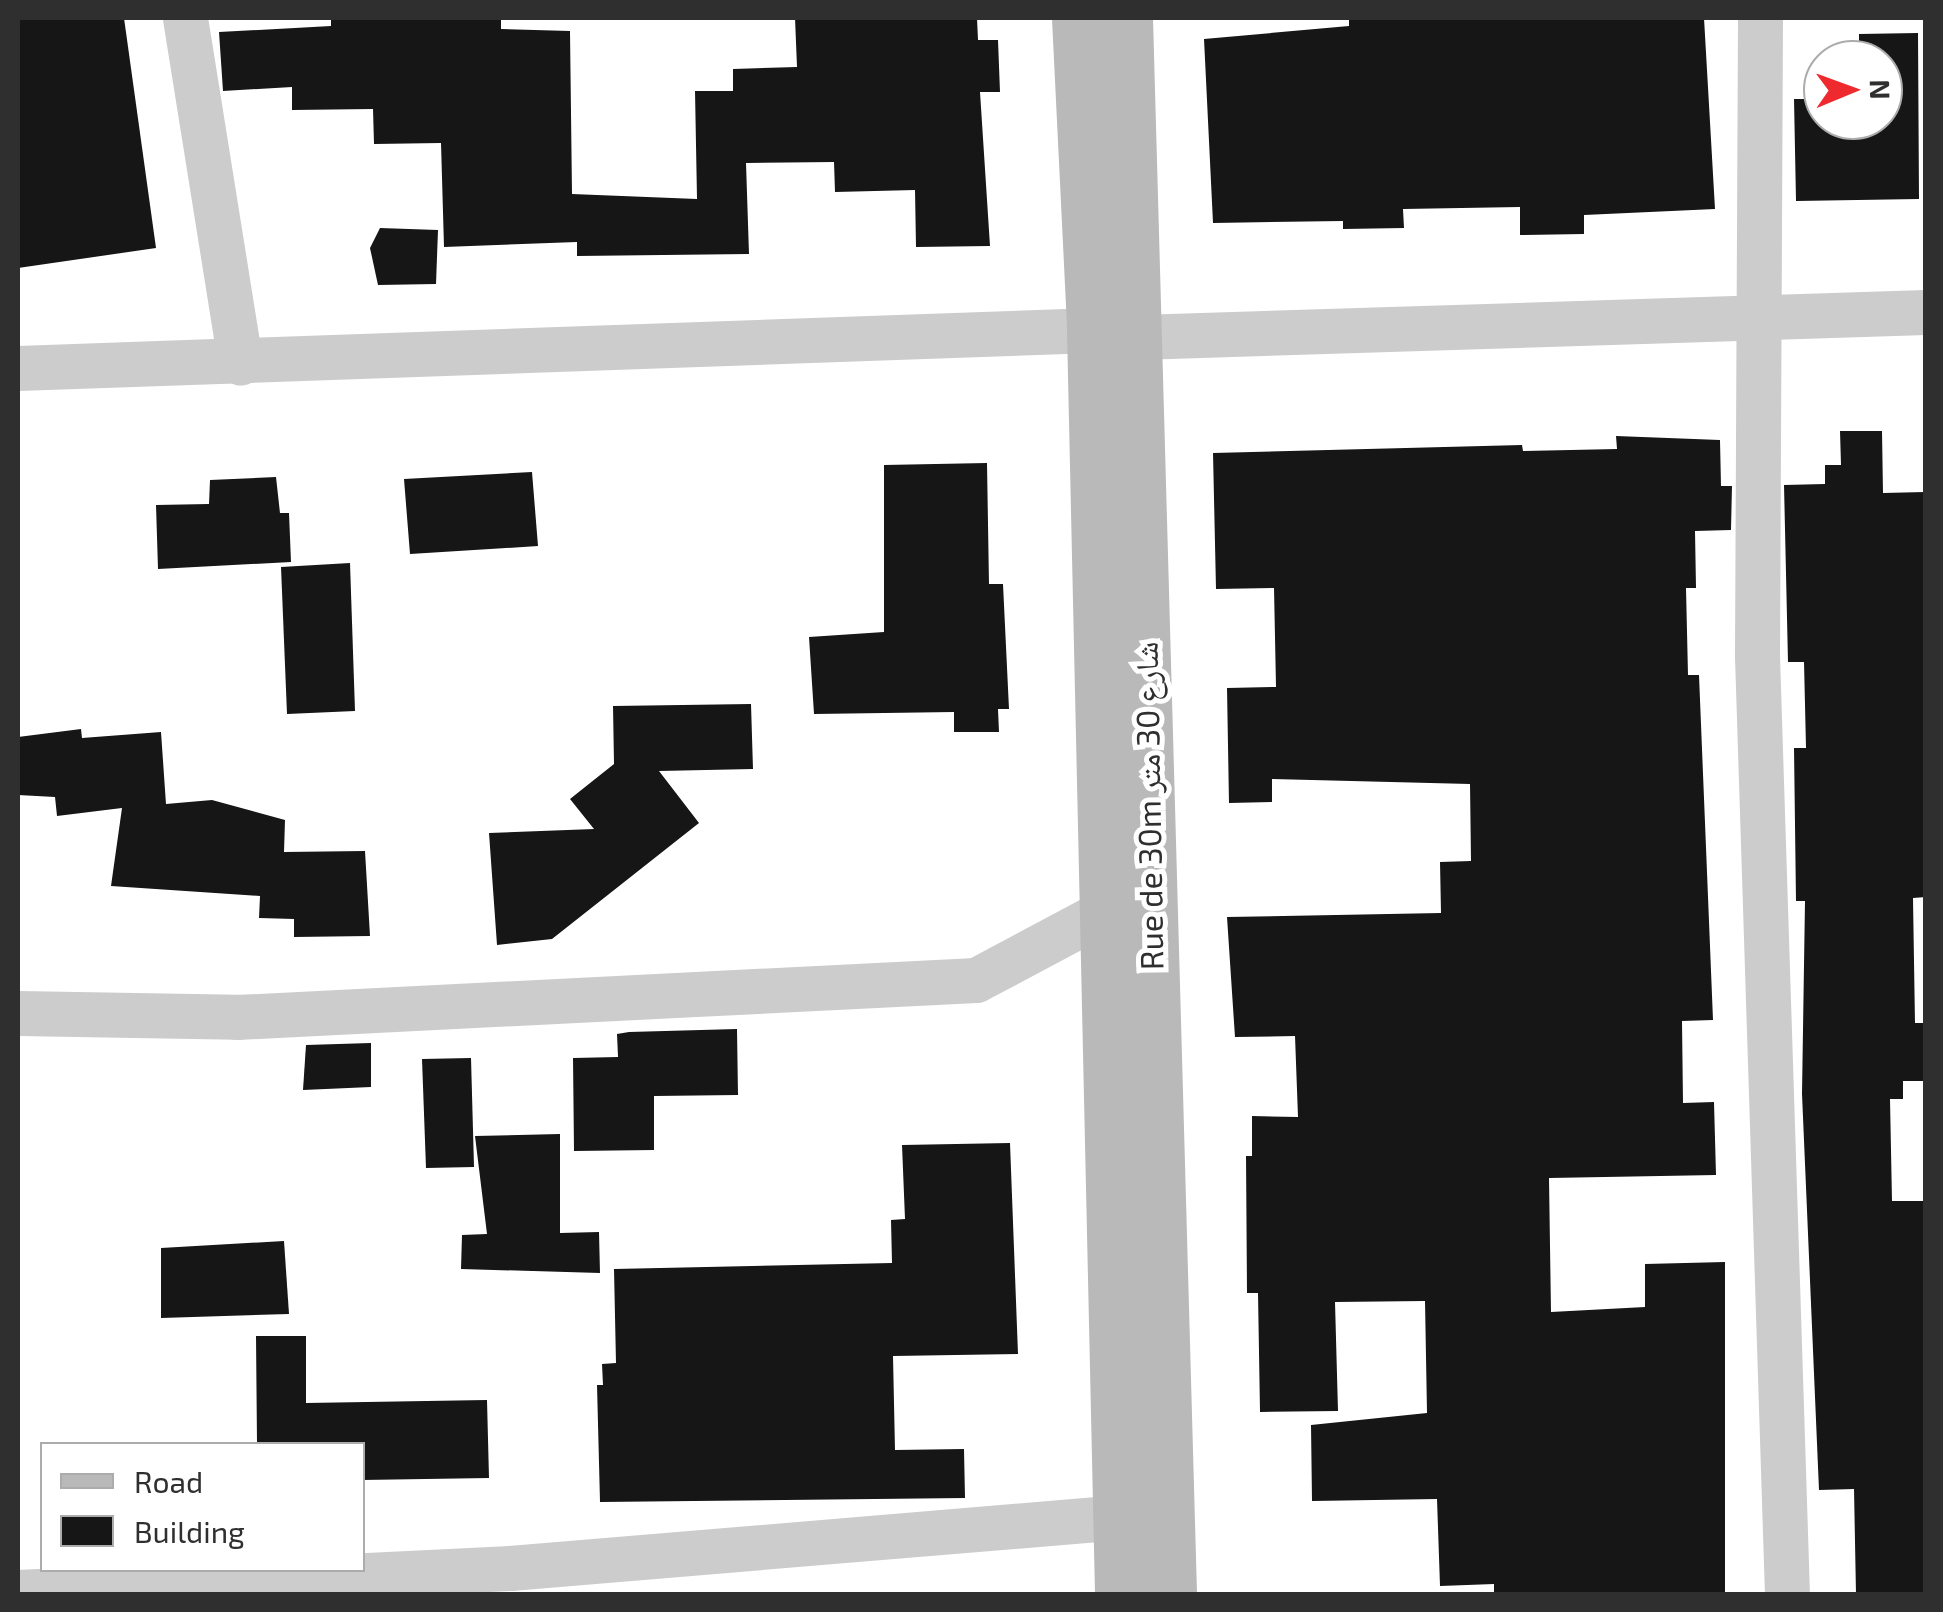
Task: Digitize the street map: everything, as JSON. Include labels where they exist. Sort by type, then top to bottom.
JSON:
[{"type":"street","points":[[184,18],[240,364]]},
{"type":"street","name":"Rue de 30m شارع 30 متر","points":[[1079,18],[1116,333],[1169,1594]]},
{"type":"street","name":"Rue de 30m شارع 30 متر","points":[[1122,1594],[1106,911],[1124,18]]},
{"type":"street","points":[[1760,18],[1756,656],[1787,1594]]},
{"type":"street","points":[[18,368],[1926,312]]},
{"type":"street","points":[[18,1013],[237,1017],[976,980],[1106,911]]},
{"type":"street","points":[[18,1592],[510,1581],[1120,1517]]},
{"type":"building","points":[[18,18],[124,18],[156,248],[18,268]]},
{"type":"building","points":[[331,18],[501,18],[501,29],[570,31],[572,194],[697,199],[695,91],[733,91],[733,69],[797,67],[795,18],[977,18],[978,40],[998,40],[1000,92],[980,92],[990,246],[916,247],[915,190],[835,192],[834,162],[746,163],[749,254],[577,256],[577,242],[444,247],[441,143],[374,144],[373,109],[292,110],[292,87],[223,91],[219,32],[331,26]]},
{"type":"building","points":[[1349,18],[1704,18],[1715,209],[1584,215],[1584,234],[1520,235],[1520,207],[1403,209],[1404,228],[1343,229],[1343,221],[1213,223],[1204,39],[1349,26]]},
{"type":"building","points":[[1918,33],[1919,199],[1796,201],[1794,99],[1803,99],[1803,140],[1903,140],[1903,40],[1859,40],[1859,34]]},
{"type":"building","points":[[380,228],[438,230],[436,284],[378,285],[370,248]]},
{"type":"building","points":[[1840,431],[1882,431],[1883,493],[1925,492],[1926,897],[1913,898],[1915,1023],[1926,1023],[1926,1081],[1903,1081],[1903,1099],[1890,1099],[1892,1201],[1926,1201],[1926,1594],[1856,1594],[1854,1489],[1819,1490],[1802,1094],[1805,901],[1796,901],[1794,748],[1806,748],[1804,662],[1788,662],[1784,485],[1825,484],[1825,465],[1841,465]]},
{"type":"building","points":[[1616,436],[1720,440],[1721,486],[1732,486],[1731,530],[1695,531],[1696,588],[1686,588],[1688,675],[1699,675],[1713,1020],[1682,1021],[1683,1103],[1714,1102],[1716,1175],[1549,1178],[1551,1312],[1645,1307],[1645,1264],[1725,1262],[1725,1594],[1494,1594],[1494,1584],[1440,1586],[1437,1499],[1312,1501],[1311,1425],[1427,1413],[1425,1301],[1335,1302],[1338,1411],[1260,1412],[1258,1293],[1247,1293],[1246,1156],[1252,1156],[1252,1116],[1298,1117],[1295,1036],[1235,1037],[1227,917],[1441,913],[1440,862],[1471,861],[1470,784],[1272,779],[1272,802],[1229,803],[1227,688],[1276,687],[1274,588],[1216,589],[1213,453],[1522,445],[1523,451],[1617,449]]},
{"type":"building","points":[[987,463],[989,584],[1003,584],[1009,709],[998,709],[999,732],[954,732],[954,712],[814,714],[809,637],[884,632],[884,465]]},
{"type":"building","points":[[532,472],[538,546],[410,554],[404,479]]},
{"type":"building","points":[[276,477],[280,513],[289,513],[291,562],[158,569],[156,505],[209,504],[210,480]]},
{"type":"building","points":[[350,563],[355,711],[287,714],[281,567]]},
{"type":"building","points":[[751,704],[753,769],[659,771],[699,823],[552,939],[497,945],[489,833],[594,829],[570,799],[614,764],[613,706]]},
{"type":"building","points":[[81,729],[82,738],[161,732],[166,804],[212,800],[285,820],[284,852],[365,851],[370,936],[294,937],[294,919],[259,918],[260,896],[111,886],[122,808],[57,816],[55,797],[18,795],[18,737]]},
{"type":"building","points":[[737,1029],[738,1095],[654,1096],[654,1150],[574,1151],[573,1058],[618,1057],[617,1034]]},
{"type":"building","points":[[371,1043],[371,1087],[303,1090],[306,1045]]},
{"type":"building","points":[[471,1058],[474,1167],[426,1168],[422,1059]]},
{"type":"building","points":[[560,1134],[560,1233],[599,1232],[600,1273],[461,1269],[462,1235],[487,1234],[475,1136]]},
{"type":"building","points":[[1010,1143],[1018,1354],[893,1356],[895,1450],[964,1449],[965,1498],[600,1502],[597,1385],[603,1385],[602,1364],[616,1363],[614,1269],[892,1263],[891,1220],[905,1219],[902,1145]]},
{"type":"building","points":[[284,1241],[289,1314],[161,1318],[161,1248]]},
{"type":"building","points":[[256,1336],[306,1336],[306,1403],[487,1400],[489,1478],[365,1480],[365,1442],[257,1442]]}]
